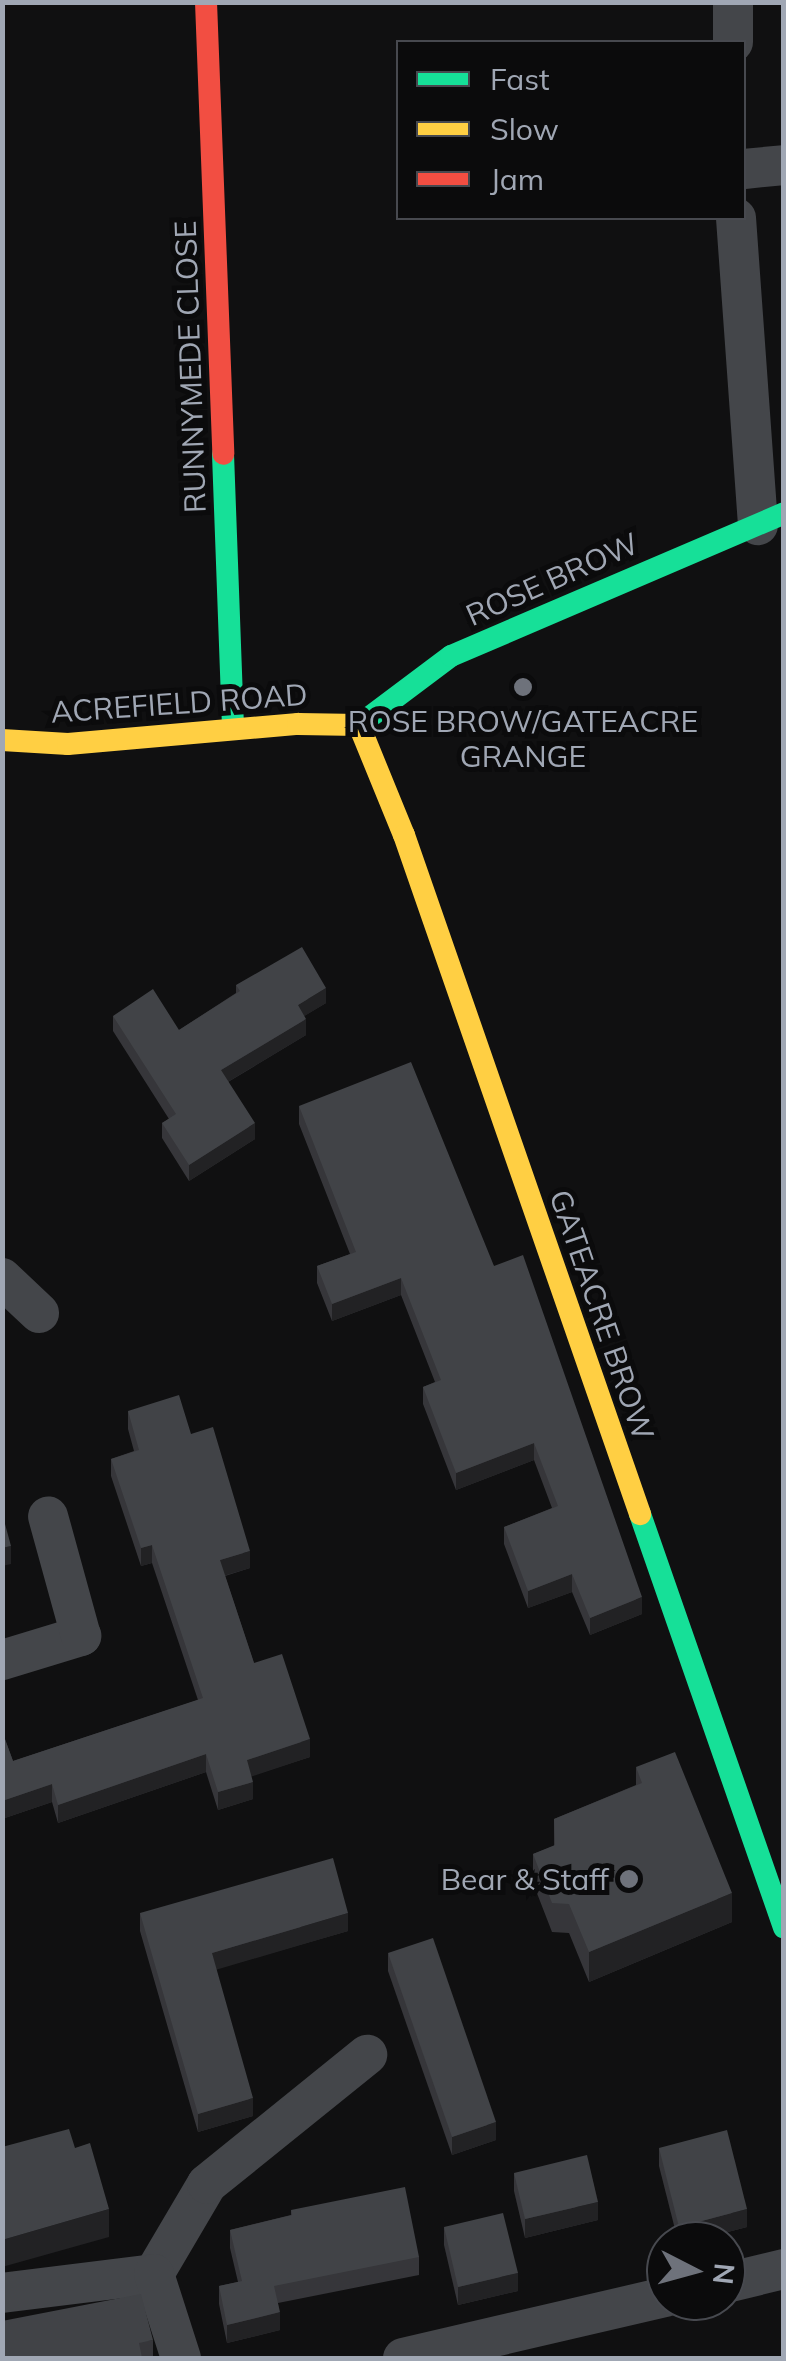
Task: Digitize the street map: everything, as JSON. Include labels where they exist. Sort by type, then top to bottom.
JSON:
[{"type":"main road","name":"RUNNYMEDE CLOSE","points":[[206,2],[233,728]]},
{"type":"main road","name":"ROSE BROW","points":[[358,725],[451,656],[771,519]]},
{"type":"main road","name":"ACREFIELD ROAD","points":[[2,740],[68,744],[233,728],[358,725]]},
{"type":"main road","name":"GATEACRE BROW","points":[[358,725],[404,835],[784,1928]]},
{"type":"street","points":[[733,2],[733,40]]},
{"type":"street","points":[[746,169],[784,165]]},
{"type":"street","points":[[736,220],[771,519]]},
{"type":"street","points":[[2,1278],[40,1313]]},
{"type":"street","points":[[2,1660],[81,1636],[48,1516]]},
{"type":"street","points":[[181,2358],[154,2274],[207,2184],[367,2055]]},
{"type":"street","points":[[746,2278],[784,2269]]},
{"type":"street","points":[[2,2293],[154,2274]]},
{"type":"street","points":[[403,2358],[646,2302]]},
{"type":"building","points":[[302,947],[326,988],[298,1005],[306,1019],[221,1070],[255,1123],[189,1165],[162,1123],[176,1114],[113,1016],[153,989],[179,1030],[240,991],[236,985]]},
{"type":"building","points":[[411,1062],[494,1266],[523,1255],[642,1597],[590,1618],[572,1574],[528,1591],[504,1527],[558,1506],[534,1443],[456,1473],[423,1387],[441,1380],[401,1278],[332,1304],[317,1266],[356,1252],[299,1106]]},
{"type":"building","points":[[179,1395],[191,1434],[213,1427],[250,1551],[220,1560],[254,1663],[282,1654],[310,1739],[247,1760],[253,1782],[218,1792],[206,1754],[58,1805],[52,1784],[2,1801],[2,1731],[13,1761],[203,1698],[152,1545],[141,1548],[111,1459],[139,1450],[128,1411]]},
{"type":"building","points":[[2,1513],[11,1546],[2,1548]]},
{"type":"building","name":"Bear & Staff","points":[[675,1752],[732,1893],[589,1952],[569,1904],[552,1903],[533,1854],[555,1845],[554,1819],[642,1783],[636,1767]]},
{"type":"building","points":[[333,1858],[348,1913],[212,1953],[253,2098],[198,2114],[140,1913]]},
{"type":"building","points":[[433,1938],[496,2122],[452,2137],[388,1953]]},
{"type":"building","points":[[69,2129],[75,2148],[90,2143],[109,2209],[2,2240],[2,2147]]},
{"type":"building","points":[[727,2130],[747,2209],[702,2221],[677,2221],[659,2148]]},
{"type":"building","points":[[587,2155],[598,2202],[525,2219],[514,2173]]},
{"type":"building","points":[[405,2187],[419,2257],[274,2286],[280,2312],[227,2325],[219,2286],[242,2281],[230,2230],[292,2215],[291,2210]]},
{"type":"building","points":[[503,2213],[518,2273],[458,2287],[444,2227]]},
{"type":"building","points":[[141,2294],[153,2340],[139,2343],[142,2358],[2,2358],[2,2321]]},
{"type":"traffic: fast","points":[[223,454],[233,728]]},
{"type":"traffic: fast","points":[[359,725],[451,656],[784,513]]},
{"type":"traffic: fast","points":[[640,1514],[784,1928]]},
{"type":"traffic: slow","points":[[2,740],[68,744],[298,724],[359,725]]},
{"type":"traffic: slow","points":[[359,725],[404,835],[640,1514]]},
{"type":"traffic: jam","points":[[206,2],[223,454]]},
{"type":"place","name":"ROSE BROW/GATEACRE GRANGE","points":[[523,687]]},
{"type":"place","name":"Bear & Staff","points":[[629,1879]]}]
